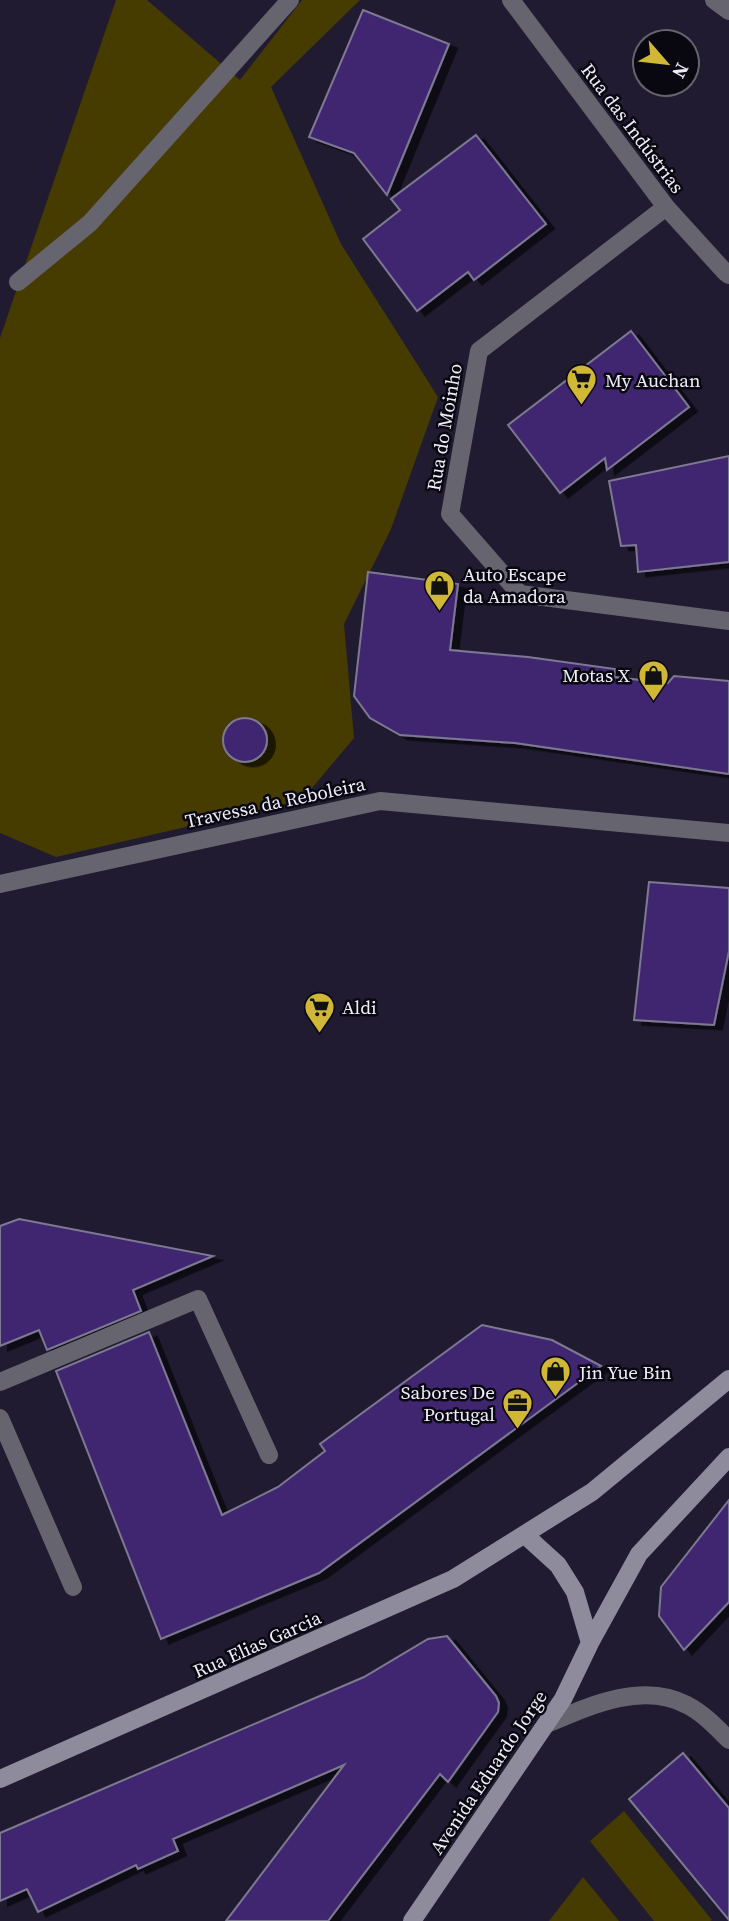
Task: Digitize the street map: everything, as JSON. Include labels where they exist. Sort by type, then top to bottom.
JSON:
[{"type":"main road","name":"Rua Elias Garcia","points":[[0,1779],[453,1579],[592,1492],[729,1379]]},
{"type":"main road","points":[[590,1643],[639,1554],[729,1457]]},
{"type":"main road","points":[[525,1535],[558,1565],[575,1592],[590,1643]]},
{"type":"main road","name":"Avenida Eduardo Jorge","points":[[412,1921],[547,1724],[563,1699],[590,1643]]},
{"type":"street","points":[[18,282],[90,223],[290,0]]},
{"type":"street","name":"Rua das Indústrias","points":[[511,0],[666,207],[729,275]]},
{"type":"street","points":[[714,0],[729,11]]},
{"type":"street","name":"Rua do Moinho","points":[[666,207],[479,351],[450,514],[520,594],[729,621]]},
{"type":"street","name":"Travessa da Reboleira","points":[[0,884],[380,801],[729,833]]},
{"type":"street","points":[[0,1382],[198,1299],[269,1455]]},
{"type":"street","points":[[0,1418],[73,1587]]},
{"type":"street","points":[[547,1724],[579,1710],[634,1695],[659,1696],[687,1704],[729,1740]]},
{"type":"shaded area","points":[[116,0],[147,0],[240,80],[302,0],[360,0],[271,87],[341,244],[438,397],[391,529],[344,624],[354,738],[302,800],[56,857],[0,833],[0,338]]},
{"type":"shaded area","points":[[624,1811],[712,1920],[654,1921],[590,1841]]},
{"type":"shaded area","points":[[583,1877],[619,1921],[549,1921]]},
{"type":"building","points":[[363,10],[449,44],[387,195],[354,153],[309,137]]},
{"type":"building","points":[[476,135],[546,224],[474,280],[468,272],[417,311],[363,239],[400,210],[391,199]]},
{"type":"building","points":[[631,331],[689,407],[607,470],[605,458],[560,493],[508,425]]},
{"type":"building","points":[[729,456],[729,562],[638,572],[636,545],[621,546],[609,481]]},
{"type":"building","points":[[368,572],[458,584],[450,650],[615,669],[614,677],[668,683],[674,676],[729,681],[729,774],[515,743],[400,735],[370,718],[354,696]]},
{"type":"building","points":[[245,718],[261,724],[267,740],[261,756],[245,762],[229,756],[223,740],[229,724]]},
{"type":"building","points":[[649,882],[729,888],[729,951],[714,1025],[634,1020]]},
{"type":"building","points":[[19,1219],[213,1256],[133,1290],[141,1311],[47,1350],[39,1330],[0,1346],[0,1226]]},
{"type":"building","points":[[482,1325],[552,1340],[601,1366],[319,1573],[161,1639],[56,1371],[149,1332],[222,1515],[278,1487],[325,1451],[320,1444]]},
{"type":"building","points":[[729,1500],[729,1602],[684,1650],[659,1616],[661,1587]]},
{"type":"building","points":[[447,1636],[496,1696],[499,1703],[498,1712],[448,1782],[440,1774],[328,1921],[226,1921],[344,1765],[173,1839],[178,1851],[138,1869],[136,1865],[38,1912],[27,1889],[0,1901],[0,1833],[364,1677],[428,1639]]},
{"type":"building","points":[[683,1753],[729,1808],[729,1920],[629,1799]]},
{"type":"place","name":"My Auchan","points":[[582,407]]},
{"type":"place","name":"Auto Escape da Amadora","points":[[440,612]]},
{"type":"place","name":"Motas X","points":[[653,702]]},
{"type":"place","name":"Aldi","points":[[319,1034]]},
{"type":"place","name":"Jin Yue Bin","points":[[556,1399]]},
{"type":"place","name":"Sabores De Portugal","points":[[518,1430]]}]
